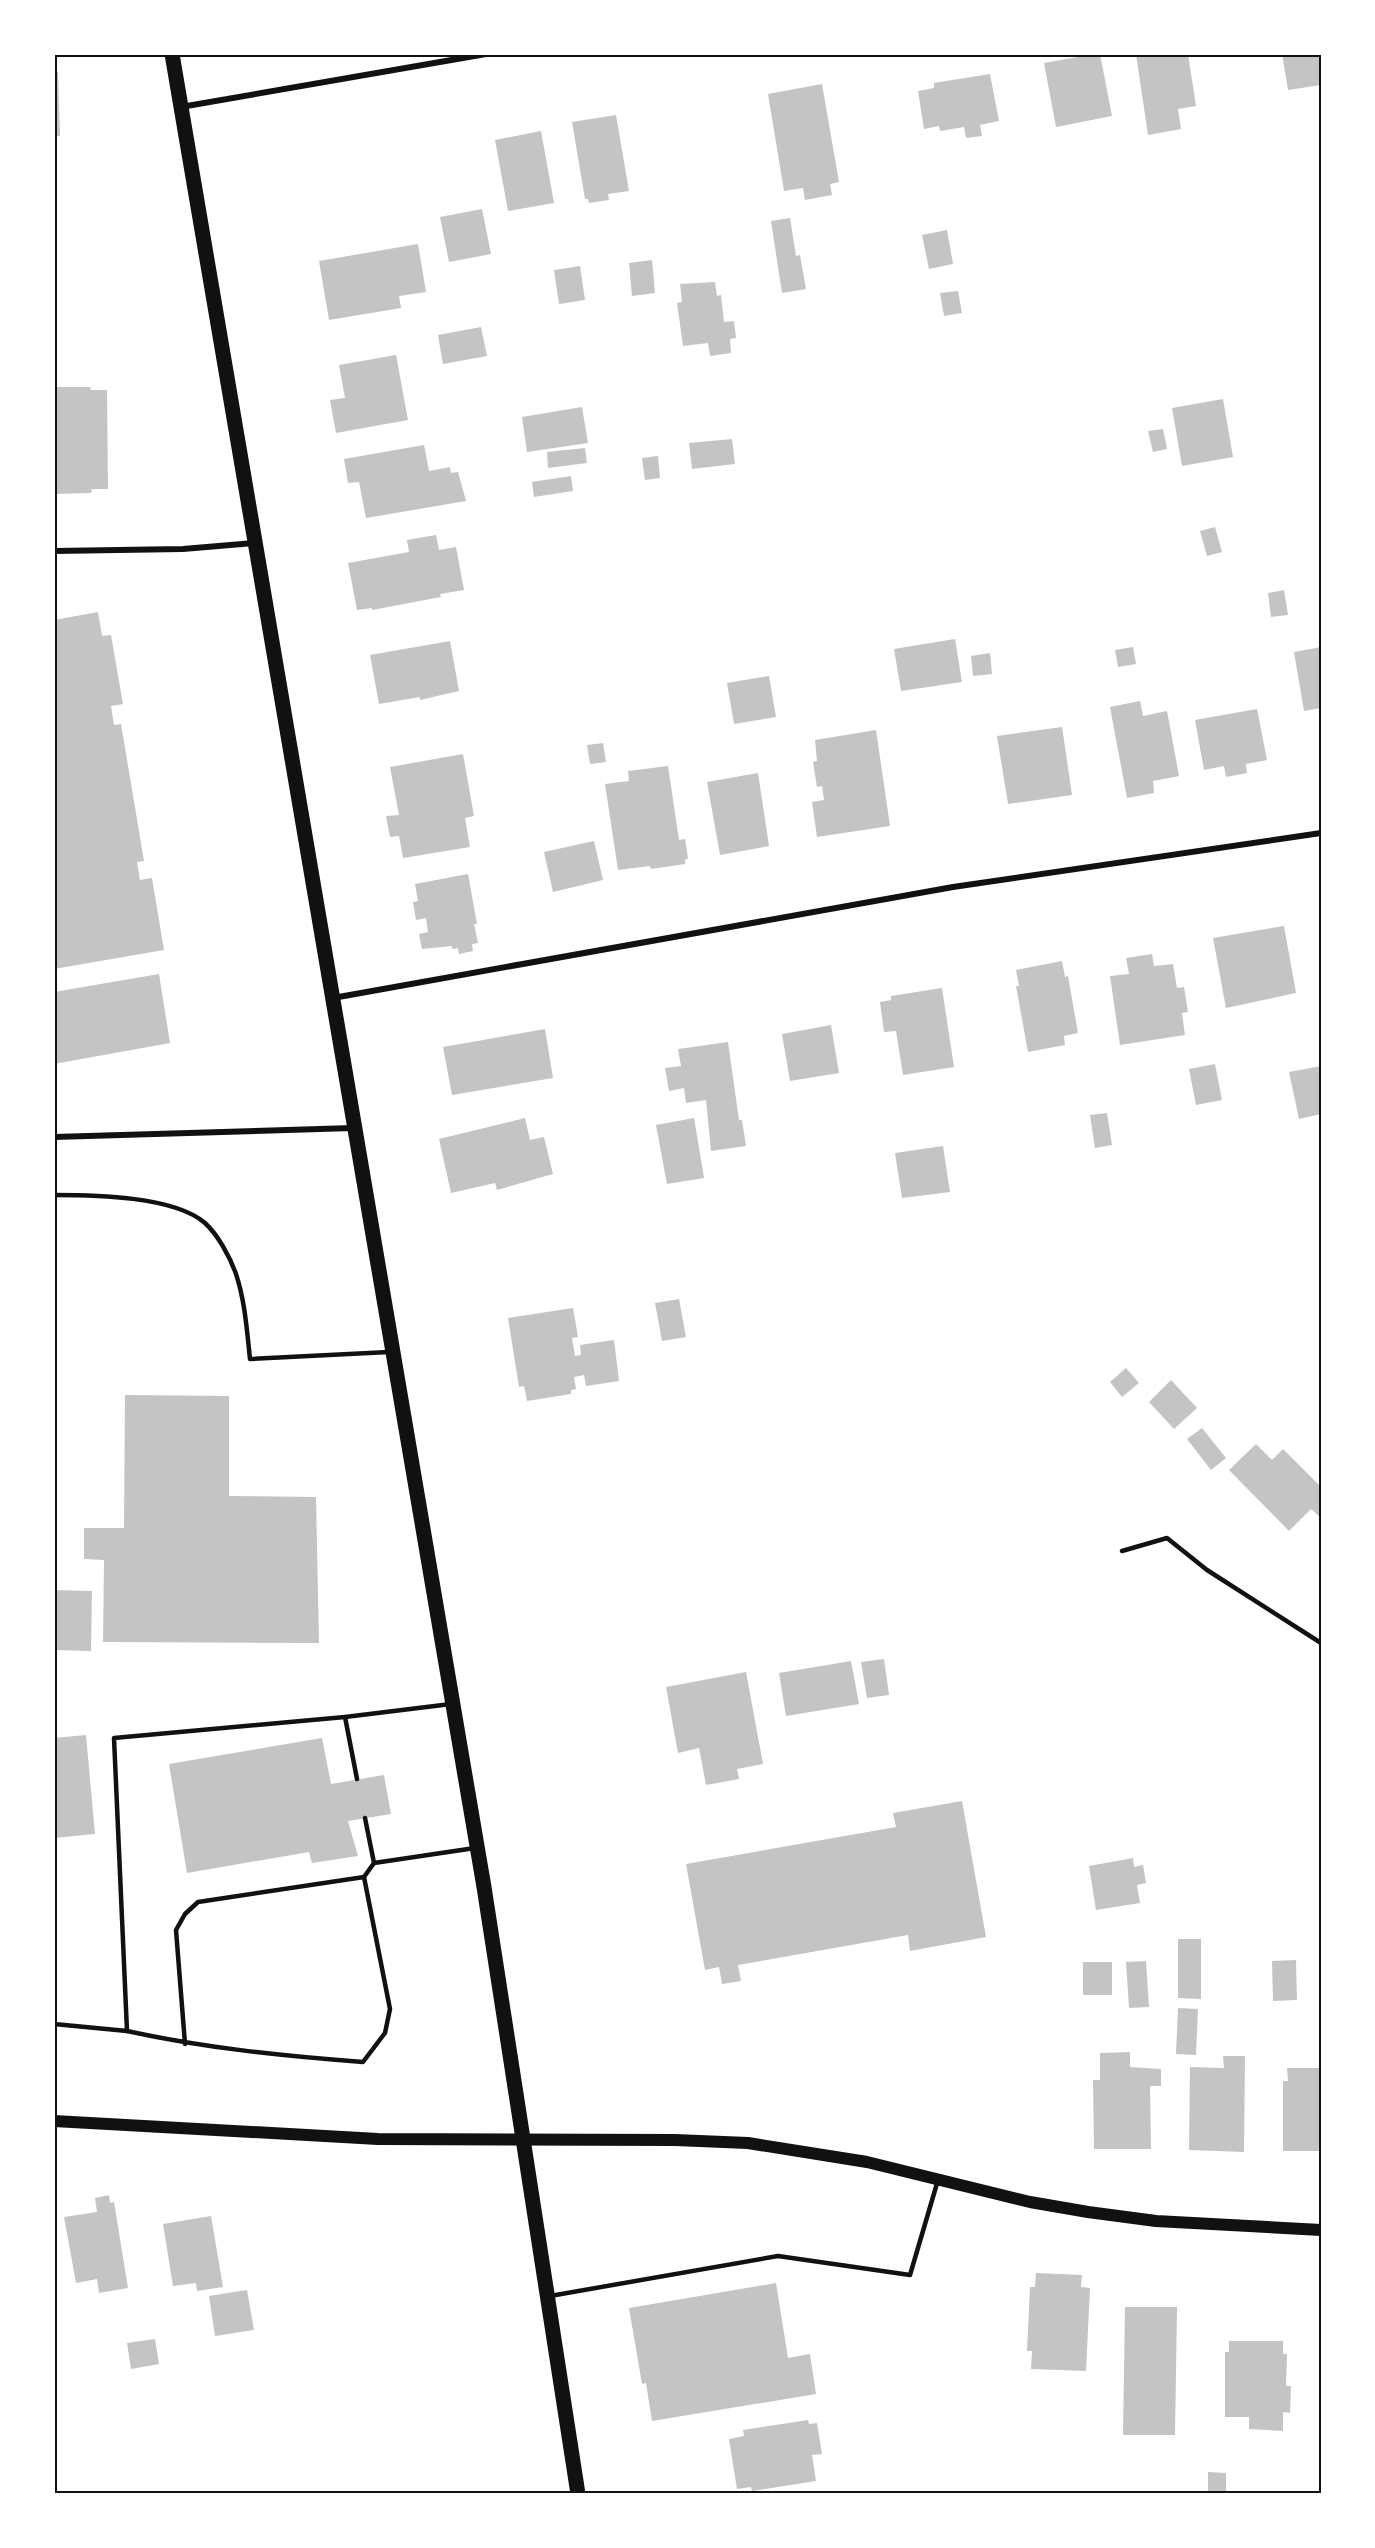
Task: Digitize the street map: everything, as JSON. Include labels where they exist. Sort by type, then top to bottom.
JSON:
[{"type":"main road","points":[[172,54],[478,1847],[578,2494]]},
{"type":"main road","points":[[54,2121],[291,2136],[524,2141],[675,2140],[748,2143],[867,2162],[1030,2202],[1156,2221],[1321,2230]]},
{"type":"street","points":[[181,107],[486,54]]},
{"type":"street","points":[[54,551],[183,549],[256,543]]},
{"type":"street","points":[[333,998],[953,887],[1321,833]]},
{"type":"street","points":[[54,1137],[355,1128]]},
{"type":"lane","points":[[54,1195],[100,1195],[149,1203],[183,1210],[205,1223],[221,1245],[235,1273],[244,1307],[250,1359],[393,1351]]},
{"type":"lane","points":[[1122,1551],[1167,1538],[1207,1570],[1321,1643]]},
{"type":"lane","points":[[127,2031],[114,1738],[345,1717],[453,1704]]},
{"type":"lane","points":[[345,1717],[357,1779]]},
{"type":"lane","points":[[365,1818],[374,1863]]},
{"type":"lane","points":[[185,2044],[176,1930],[185,1914],[198,1902],[364,1877],[374,1863],[478,1847]]},
{"type":"lane","points":[[54,2024],[127,2031],[185,2044],[363,2062],[385,2033],[390,2009],[364,1877]]},
{"type":"lane","points":[[548,2296],[778,2256],[910,2274],[938,2179]]},
{"type":"building","points":[[1100,54],[1112,116],[1056,127],[1044,63]]},
{"type":"building","points":[[1136,54],[1188,54],[1196,106],[1178,109],[1181,129],[1148,135]]},
{"type":"building","points":[[1282,54],[1321,54],[1321,85],[1288,90]]},
{"type":"building","points":[[54,72],[58,72],[60,136],[54,136]]},
{"type":"building","points":[[990,74],[999,121],[980,125],[982,136],[966,138],[964,127],[940,131],[939,126],[924,129],[918,91],[934,88],[934,83]]},
{"type":"building","points":[[822,84],[839,182],[830,184],[832,195],[805,200],[803,188],[784,191],[768,94]]},
{"type":"building","points":[[616,115],[629,191],[608,194],[609,200],[589,203],[588,199],[585,199],[572,122]]},
{"type":"building","points":[[541,131],[554,203],[508,211],[495,140]]},
{"type":"building","points":[[482,209],[491,254],[449,262],[440,217]]},
{"type":"building","points":[[790,218],[796,256],[800,255],[806,289],[782,293],[771,221]]},
{"type":"building","points":[[947,230],[953,264],[929,269],[922,235]]},
{"type":"building","points":[[418,244],[426,292],[399,296],[401,308],[329,320],[319,261]]},
{"type":"building","points":[[652,260],[655,293],[632,296],[629,263]]},
{"type":"building","points":[[580,266],[585,300],[559,304],[554,270]]},
{"type":"building","points":[[715,282],[717,296],[721,295],[724,322],[734,321],[736,338],[730,339],[731,353],[710,356],[708,343],[683,346],[677,303],[682,302],[680,284]]},
{"type":"building","points":[[958,291],[962,313],[944,316],[940,293]]},
{"type":"building","points":[[481,327],[487,356],[443,364],[438,335]]},
{"type":"building","points":[[396,355],[408,420],[336,433],[330,400],[345,398],[339,365]]},
{"type":"building","points":[[54,387],[90,387],[91,390],[107,390],[108,489],[92,489],[91,493],[54,494]]},
{"type":"building","points":[[1223,399],[1233,457],[1182,466],[1172,408]]},
{"type":"building","points":[[582,407],[588,443],[527,452],[522,417]]},
{"type":"building","points":[[1163,429],[1167,449],[1153,452],[1148,431]]},
{"type":"building","points":[[732,439],[735,464],[692,469],[689,443]]},
{"type":"building","points":[[424,445],[429,471],[450,467],[451,473],[458,472],[466,501],[366,518],[359,482],[348,483],[344,459]]},
{"type":"building","points":[[585,448],[587,463],[548,468],[547,452]]},
{"type":"building","points":[[658,456],[660,478],[645,480],[642,458]]},
{"type":"building","points":[[571,476],[573,491],[534,497],[532,482]]},
{"type":"building","points":[[1215,527],[1222,552],[1207,556],[1200,531]]},
{"type":"building","points":[[436,535],[439,550],[456,547],[464,590],[440,594],[441,597],[372,610],[372,608],[357,610],[348,563],[409,552],[407,540]]},
{"type":"building","points":[[1284,590],[1288,615],[1271,617],[1268,593]]},
{"type":"building","points":[[98,612],[102,636],[111,635],[123,704],[111,706],[114,725],[121,724],[144,861],[137,862],[140,880],[152,878],[164,950],[54,969],[54,620]]},
{"type":"building","points":[[955,639],[962,682],[901,691],[894,649]]},
{"type":"building","points":[[450,641],[459,691],[420,700],[420,697],[379,704],[370,655]]},
{"type":"building","points":[[1133,647],[1136,664],[1118,667],[1115,650]]},
{"type":"building","points":[[1321,647],[1321,708],[1304,711],[1294,652]]},
{"type":"building","points":[[990,653],[992,674],[973,676],[971,656]]},
{"type":"building","points":[[769,676],[776,717],[734,724],[727,683]]},
{"type":"building","points":[[1140,701],[1143,716],[1167,711],[1179,776],[1153,781],[1154,793],[1127,798],[1110,707]]},
{"type":"building","points":[[1257,709],[1267,760],[1246,764],[1247,773],[1226,777],[1224,766],[1204,770],[1195,720]]},
{"type":"building","points":[[1062,727],[1072,795],[1008,804],[997,736]]},
{"type":"building","points":[[876,730],[890,826],[817,837],[812,802],[824,800],[822,786],[817,787],[813,762],[817,761],[815,740]]},
{"type":"building","points":[[603,743],[606,762],[590,764],[587,745]]},
{"type":"building","points":[[463,754],[474,816],[465,818],[470,847],[403,858],[399,836],[390,837],[386,816],[399,815],[390,767]]},
{"type":"building","points":[[668,766],[679,840],[685,839],[688,858],[685,864],[651,869],[650,866],[618,870],[605,784],[629,781],[628,771]]},
{"type":"building","points":[[758,773],[769,846],[720,855],[707,782]]},
{"type":"building","points":[[594,841],[603,880],[553,892],[544,852]]},
{"type":"building","points":[[468,874],[478,943],[472,944],[473,951],[459,954],[458,948],[452,949],[452,946],[422,949],[419,934],[428,932],[426,918],[416,920],[413,902],[418,901],[415,884]]},
{"type":"building","points":[[1284,926],[1296,993],[1226,1008],[1213,938]]},
{"type":"building","points":[[1152,954],[1154,966],[1173,964],[1177,988],[1184,987],[1188,1012],[1182,1013],[1185,1035],[1120,1045],[1110,976],[1129,974],[1126,958]]},
{"type":"building","points":[[1062,961],[1065,977],[1068,976],[1078,1033],[1064,1036],[1065,1045],[1028,1052],[1016,986],[1019,986],[1016,970]]},
{"type":"building","points":[[159,974],[170,1043],[54,1064],[54,992]]},
{"type":"building","points":[[942,988],[954,1067],[903,1075],[896,1031],[884,1032],[880,1002],[891,1000],[891,996]]},
{"type":"building","points":[[831,1025],[839,1073],[790,1081],[782,1034]]},
{"type":"building","points":[[545,1029],[553,1078],[452,1095],[443,1047]]},
{"type":"building","points":[[728,1042],[739,1120],[742,1120],[746,1146],[711,1151],[706,1100],[686,1103],[684,1088],[669,1091],[665,1068],[681,1066],[678,1049]]},
{"type":"building","points":[[1215,1064],[1222,1100],[1196,1105],[1189,1069]]},
{"type":"building","points":[[1321,1066],[1321,1114],[1299,1119],[1289,1072]]},
{"type":"building","points":[[1107,1113],[1112,1145],[1095,1148],[1090,1115]]},
{"type":"building","points":[[525,1118],[530,1140],[544,1137],[553,1174],[497,1190],[495,1183],[451,1193],[439,1139]]},
{"type":"building","points":[[694,1118],[704,1178],[667,1184],[656,1125]]},
{"type":"building","points":[[943,1146],[950,1192],[902,1198],[895,1153]]},
{"type":"building","points":[[679,1299],[686,1337],[662,1341],[655,1303]]},
{"type":"building","points":[[573,1308],[578,1337],[572,1338],[575,1356],[581,1355],[580,1345],[614,1340],[619,1381],[586,1386],[584,1375],[574,1377],[576,1389],[571,1390],[571,1394],[527,1401],[524,1386],[519,1387],[508,1318]]},
{"type":"building","points":[[1126,1368],[1139,1383],[1122,1397],[1110,1382]]},
{"type":"building","points":[[1171,1380],[1197,1408],[1174,1429],[1149,1402]]},
{"type":"building","points":[[125,1395],[229,1396],[229,1496],[316,1497],[319,1643],[103,1642],[104,1560],[84,1559],[84,1528],[124,1528]]},
{"type":"building","points":[[1202,1428],[1226,1458],[1211,1470],[1187,1439]]},
{"type":"building","points":[[1256,1444],[1272,1460],[1283,1449],[1321,1487],[1321,1518],[1311,1509],[1289,1531],[1229,1470]]},
{"type":"building","points":[[54,1590],[92,1591],[91,1651],[54,1650]]},
{"type":"building","points":[[884,1659],[889,1695],[867,1698],[861,1662]]},
{"type":"building","points":[[851,1661],[859,1704],[786,1716],[779,1673]]},
{"type":"building","points":[[746,1672],[763,1764],[737,1769],[739,1779],[706,1785],[699,1748],[678,1753],[666,1687]]},
{"type":"building","points":[[86,1735],[95,1834],[54,1838],[54,1738]]},
{"type":"building","points":[[322,1738],[331,1784],[384,1775],[391,1814],[348,1821],[358,1856],[312,1863],[309,1852],[187,1873],[169,1764]]},
{"type":"building","points":[[962,1801],[986,1937],[910,1951],[908,1935],[738,1965],[741,1981],[722,1984],[719,1967],[705,1970],[686,1864],[896,1827],[893,1813]]},
{"type":"building","points":[[1133,1858],[1134,1867],[1143,1865],[1146,1883],[1137,1885],[1140,1903],[1096,1910],[1089,1866]]},
{"type":"building","points":[[1178,1939],[1201,1939],[1201,1999],[1178,1998]]},
{"type":"building","points":[[1296,1960],[1297,2000],[1273,2001],[1272,1961]]},
{"type":"building","points":[[1146,1961],[1149,2007],[1129,2008],[1126,1962]]},
{"type":"building","points":[[1083,1962],[1112,1962],[1112,1995],[1083,1995]]},
{"type":"building","points":[[1178,2008],[1198,2009],[1196,2055],[1176,2054]]},
{"type":"building","points":[[1130,2052],[1130,2067],[1161,2069],[1161,2086],[1150,2086],[1151,2149],[1094,2149],[1093,2080],[1100,2080],[1100,2053]]},
{"type":"building","points":[[1223,2056],[1245,2056],[1244,2152],[1189,2150],[1190,2067],[1224,2068]]},
{"type":"building","points":[[1287,2068],[1321,2068],[1321,2151],[1283,2151],[1283,2081],[1288,2081]]},
{"type":"building","points":[[109,2195],[110,2203],[114,2202],[128,2288],[99,2293],[97,2279],[76,2283],[64,2217],[97,2212],[95,2198]]},
{"type":"building","points":[[211,2216],[223,2287],[197,2291],[196,2283],[173,2286],[163,2224]]},
{"type":"building","points":[[1036,2273],[1082,2275],[1081,2287],[1090,2288],[1086,2371],[1031,2369],[1032,2351],[1027,2351],[1030,2287],[1035,2287]]},
{"type":"building","points":[[776,2283],[788,2358],[810,2354],[816,2394],[652,2421],[646,2383],[642,2384],[629,2308]]},
{"type":"building","points":[[247,2290],[254,2330],[215,2336],[209,2296]]},
{"type":"building","points":[[1125,2307],[1177,2307],[1175,2435],[1123,2435]]},
{"type":"building","points":[[155,2339],[159,2364],[131,2369],[127,2343]]},
{"type":"building","points":[[1229,2341],[1283,2341],[1283,2354],[1287,2354],[1286,2386],[1291,2386],[1290,2413],[1283,2412],[1283,2431],[1249,2429],[1249,2417],[1225,2417],[1225,2352],[1229,2352]]},
{"type":"building","points":[[808,2420],[809,2424],[817,2423],[822,2454],[812,2455],[816,2481],[752,2491],[751,2487],[737,2489],[729,2439],[744,2436],[743,2430]]},
{"type":"building","points":[[1208,2472],[1226,2473],[1226,2494],[1208,2494]]}]
